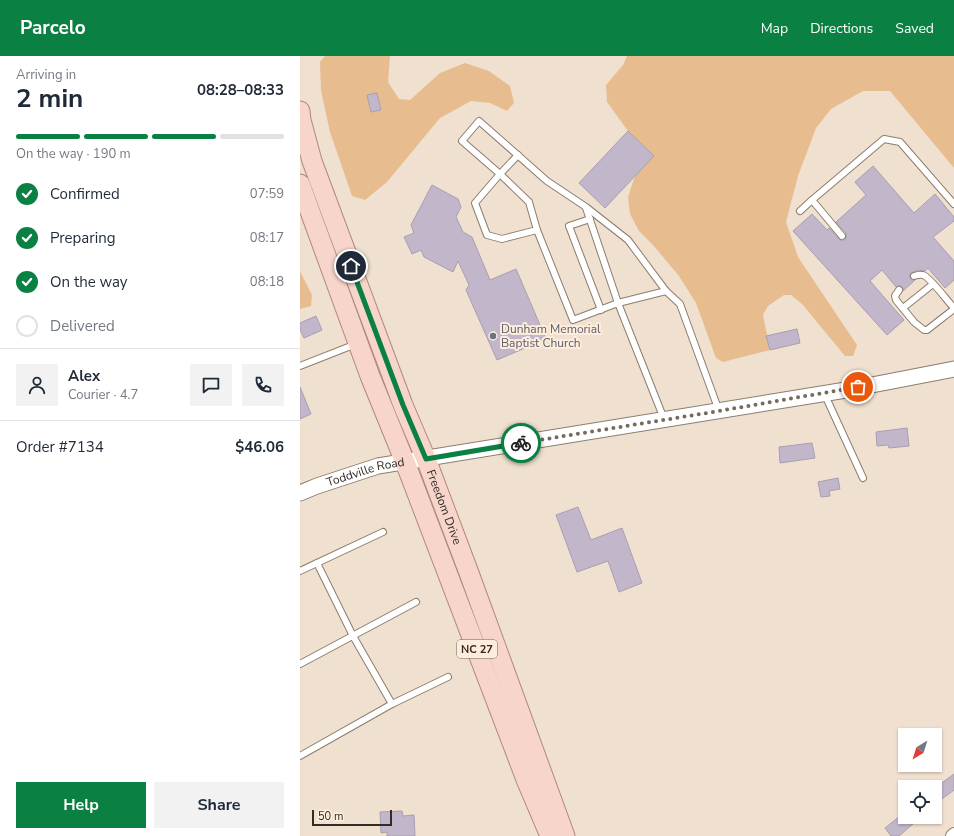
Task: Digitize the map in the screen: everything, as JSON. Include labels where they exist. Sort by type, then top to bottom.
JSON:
[{"type":"main road","name":"Freedom Drive","points":[[300,111],[312,161],[403,405],[426,459],[469,573],[565,836]]},
{"type":"main road","name":"Freedom Drive","points":[[300,184],[370,376],[405,462],[524,775],[550,836]]},
{"type":"street","name":"Toddville Road","points":[[300,493],[376,467],[719,411],[954,369]]},
{"type":"lane","points":[[666,291],[618,303],[573,320],[536,230],[529,202],[462,141],[480,121],[547,181],[586,207],[628,240],[666,291],[680,304],[719,411]]},
{"type":"lane","points":[[800,211],[884,139],[900,142],[954,204]]},
{"type":"lane","points":[[518,155],[475,203],[487,235],[502,239],[536,230]]},
{"type":"lane","points":[[812,200],[842,236]]},
{"type":"lane","points":[[586,207],[618,303],[664,420]]},
{"type":"lane","points":[[590,219],[569,226],[601,310]]},
{"type":"lane","points":[[899,290],[895,296],[896,300],[914,322],[924,330],[927,330],[954,308],[930,279],[924,275],[914,276]]},
{"type":"lane","points":[[903,308],[933,284]]},
{"type":"lane","points":[[300,366],[358,344]]},
{"type":"lane","points":[[824,393],[863,478]]},
{"type":"lane","points":[[300,571],[383,532]]},
{"type":"lane","points":[[317,563],[353,636],[392,704]]},
{"type":"lane","points":[[300,664],[416,602]]},
{"type":"lane","points":[[300,756],[392,704],[448,677]]},
{"type":"shaded area","points":[[325,56],[390,56],[388,82],[399,99],[410,100],[440,73],[465,63],[489,71],[510,86],[514,103],[507,111],[490,103],[471,101],[440,118],[387,182],[365,200],[352,196],[330,132],[321,91],[320,62]]},
{"type":"shaded area","points":[[627,56],[954,56],[954,168],[890,91],[863,91],[831,109],[816,128],[798,176],[786,222],[798,257],[857,345],[853,356],[845,356],[802,304],[791,295],[784,295],[768,306],[763,315],[770,350],[723,362],[716,358],[696,303],[679,276],[639,231],[630,214],[628,197],[635,176],[654,156],[628,131],[607,102],[606,85],[623,65]]},
{"type":"shaded area","points":[[300,271],[312,295],[311,306],[300,309]]},
{"type":"building","points":[[377,93],[381,110],[371,112],[367,95]]},
{"type":"building","points":[[628,131],[654,156],[605,208],[579,183]]},
{"type":"building","points":[[873,166],[914,213],[935,194],[954,217],[954,221],[933,237],[954,261],[954,280],[945,288],[928,268],[925,271],[918,270],[911,273],[911,280],[915,280],[903,291],[901,286],[896,287],[882,270],[870,281],[904,320],[887,335],[793,231],[812,214],[827,230],[829,228],[839,239],[845,240],[846,233],[836,222],[866,195],[855,182]]},
{"type":"building","points":[[432,185],[458,199],[461,207],[456,217],[463,232],[472,237],[490,280],[516,269],[546,339],[497,360],[466,290],[469,285],[458,261],[453,272],[424,257],[421,250],[412,254],[404,237],[414,233],[411,225]]},
{"type":"building","points":[[316,316],[322,330],[304,338],[300,330],[300,323]]},
{"type":"building","points":[[797,329],[800,343],[770,350],[766,336]]},
{"type":"building","points":[[300,387],[311,414],[300,419]]},
{"type":"building","points":[[907,428],[909,446],[889,448],[888,445],[877,446],[876,432]]},
{"type":"building","points":[[812,443],[815,458],[780,463],[779,447]]},
{"type":"building","points":[[838,478],[840,489],[829,491],[830,496],[821,497],[818,482]]},
{"type":"building","points":[[578,507],[591,540],[622,528],[642,583],[619,592],[608,561],[577,572],[556,515]]},
{"type":"building","points":[[954,774],[954,790],[942,799],[942,783]]},
{"type":"building","points":[[402,811],[403,816],[414,815],[415,836],[387,836],[387,832],[381,833],[380,812]]},
{"type":"building","points":[[898,818],[898,824],[913,824],[899,836],[891,836],[885,828]]},
{"type":"way so far","points":[[521,443],[858,387]]},
{"type":"place","name":"Dunham Memorial Baptist Church","points":[[493,336]]},
{"type":"route","points":[[351,266],[403,405],[426,459],[521,443]]}]
